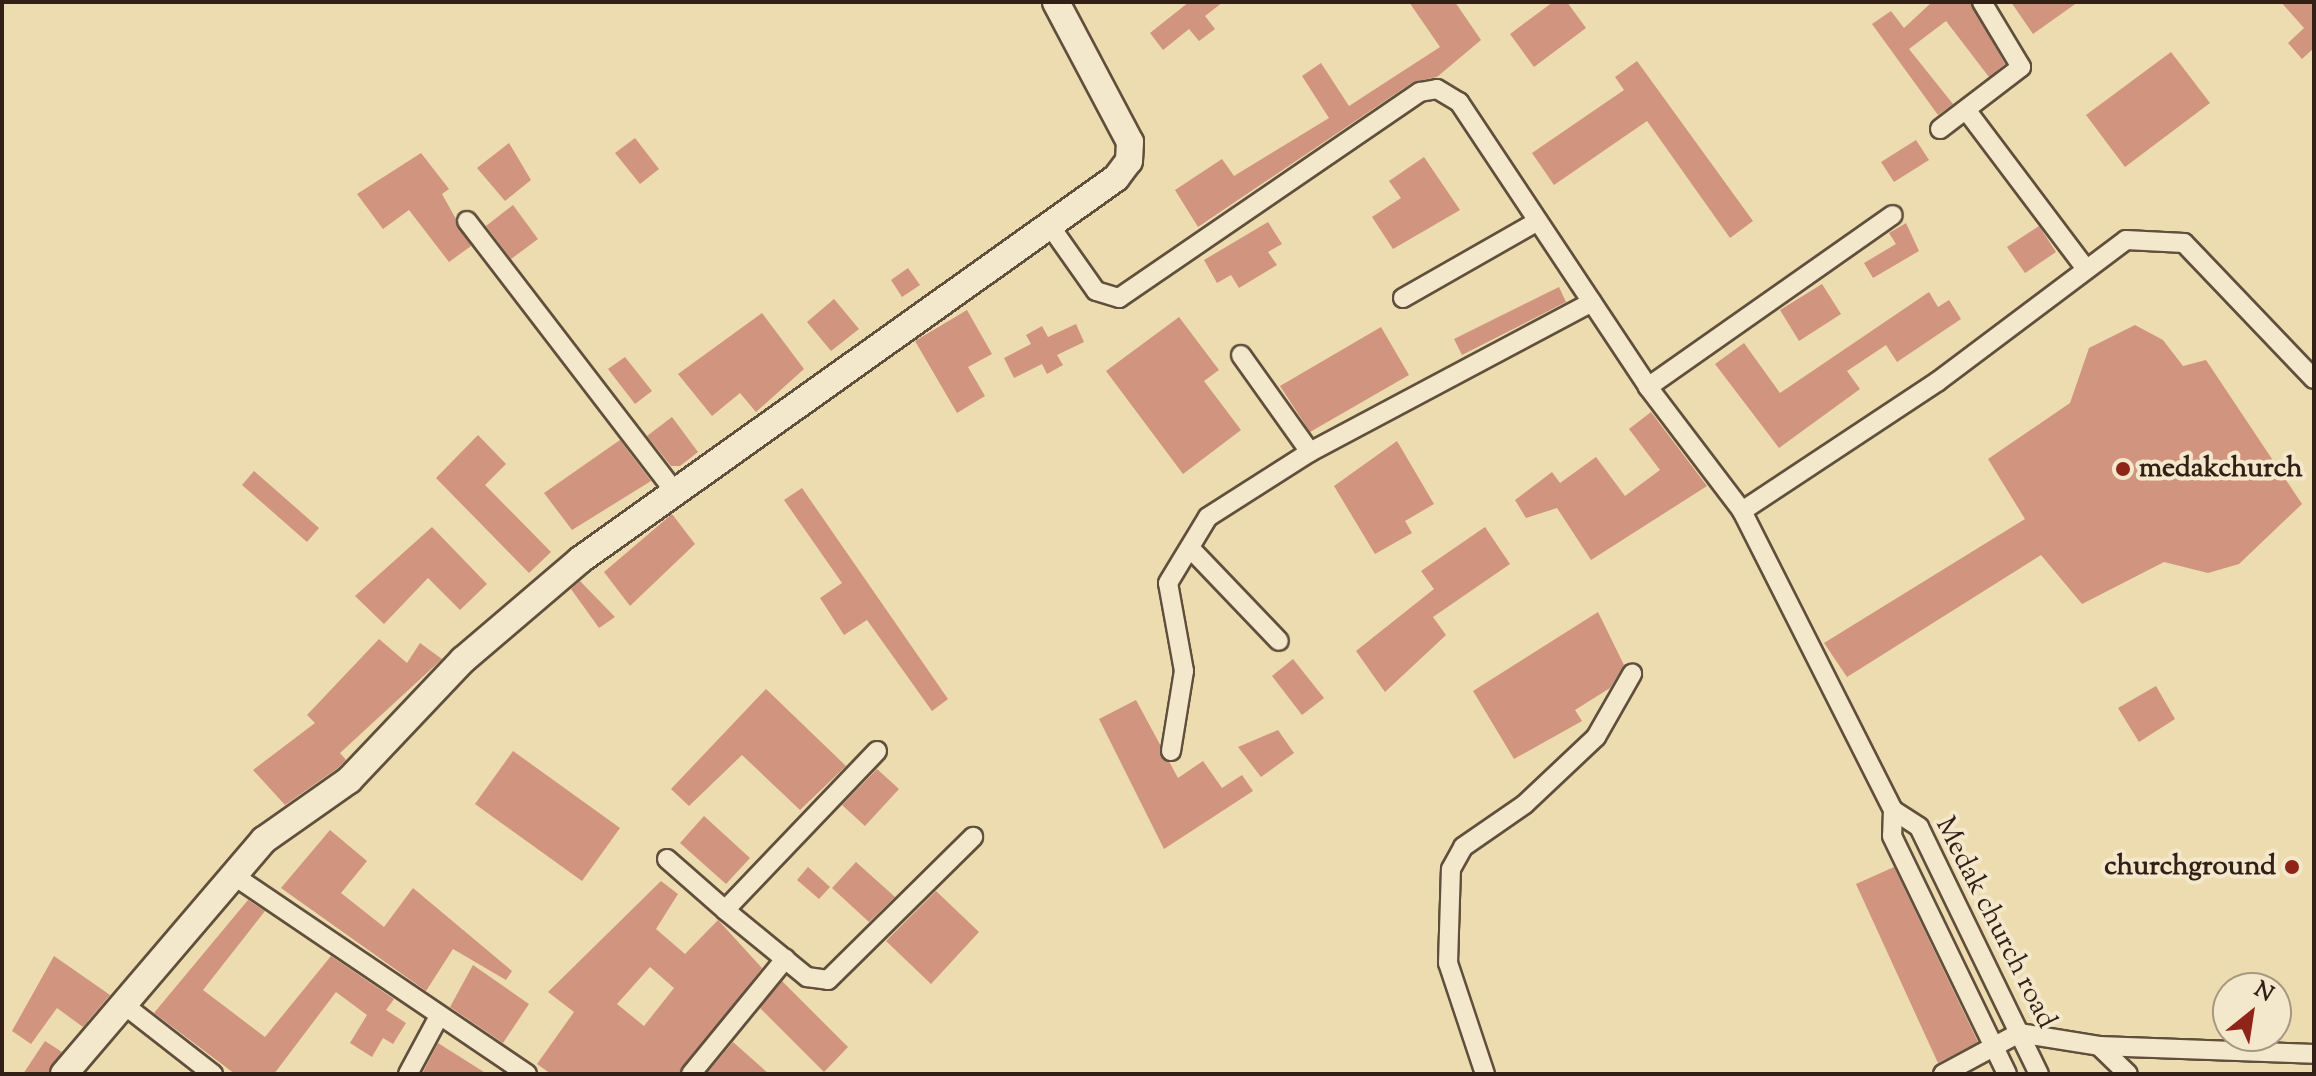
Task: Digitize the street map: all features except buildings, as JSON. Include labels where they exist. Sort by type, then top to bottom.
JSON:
[{"type":"street","points":[[64,1074],[264,840],[349,780],[413,720],[463,660],[673,489],[1116,178],[1129,161],[1130,142],[1056,2]]},
{"type":"street","points":[[1940,129],[2021,67],[1982,2]]},
{"type":"street","points":[[1048,223],[1096,291],[1119,298],[1420,92],[1437,89],[1459,102],[1648,387],[1742,511],[1893,810]]},
{"type":"street","points":[[1967,111],[2086,269]]},
{"type":"street","points":[[1648,387],[1893,215]]},
{"type":"street","points":[[467,221],[673,489]]},
{"type":"street","points":[[1403,298],[1538,221]]},
{"type":"street","points":[[1742,511],[1937,382],[2126,240],[2184,243],[2311,369]]},
{"type":"street","points":[[1171,751],[1184,671],[1165,600],[1191,549],[1222,503],[1310,452],[1592,302]]},
{"type":"street","points":[[1241,355],[1310,452]]},
{"type":"street","points":[[1191,549],[1279,641]]},
{"type":"street","points":[[1485,1074],[1448,963],[1451,869],[1463,847],[1525,804],[1596,737],[1632,674]]},
{"type":"street","points":[[725,910],[877,751]]},
{"type":"street","name":"Medak church road","points":[[1893,810],[1919,827],[2039,1074]]},
{"type":"street","name":"Medak church road","points":[[1893,810],[1892,836],[2007,1074]]},
{"type":"street","points":[[667,859],[807,977],[828,980],[973,837]]},
{"type":"street","points":[[233,875],[437,1020],[527,1074]]},
{"type":"street","points":[[691,1074],[785,959]]},
{"type":"street","points":[[123,1004],[213,1074]]},
{"type":"street","points":[[408,1074],[437,1020]]},
{"type":"street","points":[[1943,1074],[2019,1033],[2099,1046],[2314,1054]]},
{"type":"street","points":[[2099,1046],[2128,1074]]},
{"type":"place","name":"medakchurch","points":[[2123,469]]},
{"type":"place","name":"churchground","points":[[2292,867]]}]
